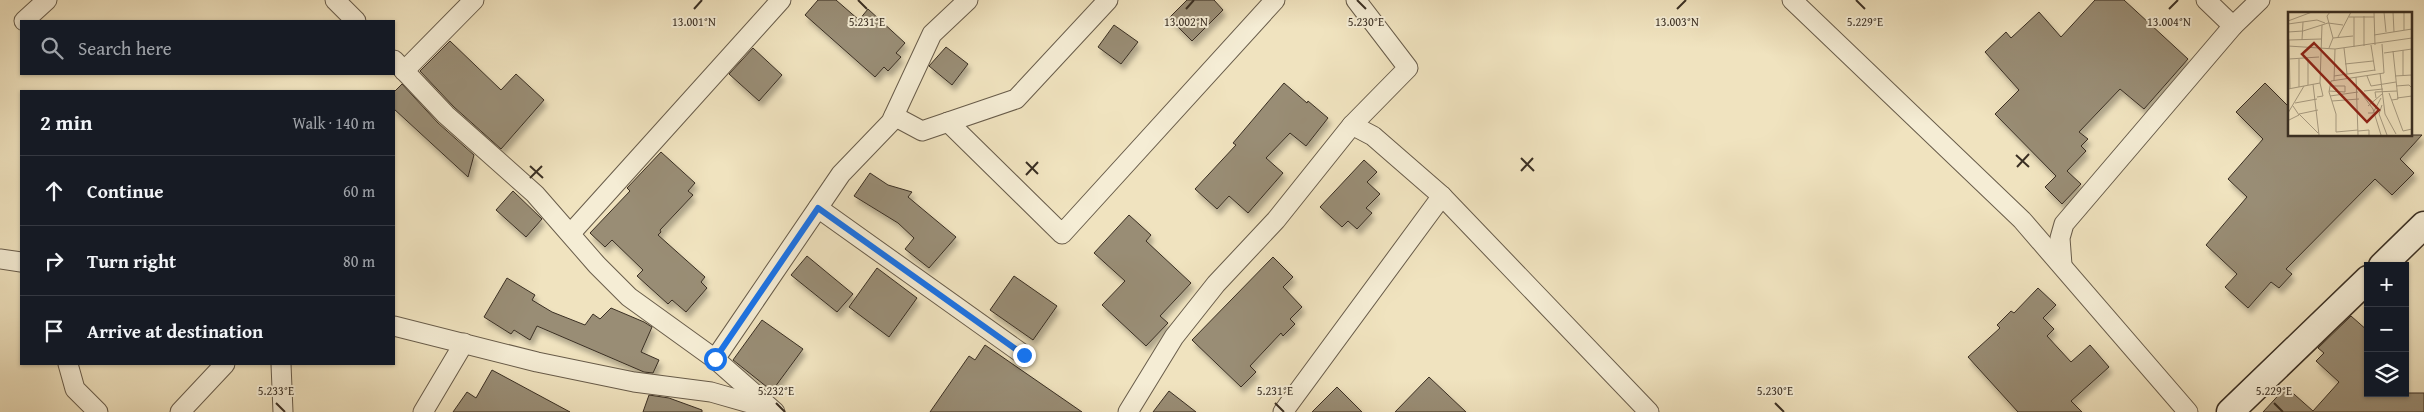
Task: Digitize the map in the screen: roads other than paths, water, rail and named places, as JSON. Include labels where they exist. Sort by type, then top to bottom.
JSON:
[{"type":"street","points":[[25,20],[47,0]]},
{"type":"street","points":[[335,0],[355,20]]},
{"type":"street","points":[[474,0],[399,65],[446,115],[535,194],[571,233],[597,266],[629,297],[715,359],[773,411]]},
{"type":"street","points":[[571,233],[781,0]]},
{"type":"street","points":[[715,359],[841,174],[891,122],[932,34],[968,0]]},
{"type":"street","points":[[894,116],[922,131],[1016,99],[1108,0]]},
{"type":"street","points":[[948,122],[1062,234],[1275,0]]},
{"type":"street","points":[[1128,412],[1174,337],[1216,284],[1276,220],[1352,125],[1408,68],[1356,0]]},
{"type":"street","points":[[1792,0],[2022,220],[2188,412]]},
{"type":"street","points":[[2206,0],[2233,26]]},
{"type":"street","points":[[2062,265],[2060,238],[2064,224],[2233,26],[2260,0]]},
{"type":"street","points":[[1352,125],[1373,136],[1442,196],[1649,412]]},
{"type":"street","points":[[1283,412],[1442,196]]},
{"type":"street","points":[[818,208],[1024,355]]},
{"type":"street","points":[[2386,262],[2424,225]]},
{"type":"street","points":[[0,259],[20,262]]},
{"type":"street","points":[[2230,412],[2364,283]]},
{"type":"street","points":[[395,326],[537,362],[634,382],[711,392],[773,411]]},
{"type":"street","points":[[423,412],[464,343]]},
{"type":"street","points":[[68,365],[75,389],[98,412]]},
{"type":"street","points":[[180,412],[224,365]]},
{"type":"street","points":[[281,365],[283,412]]}]
